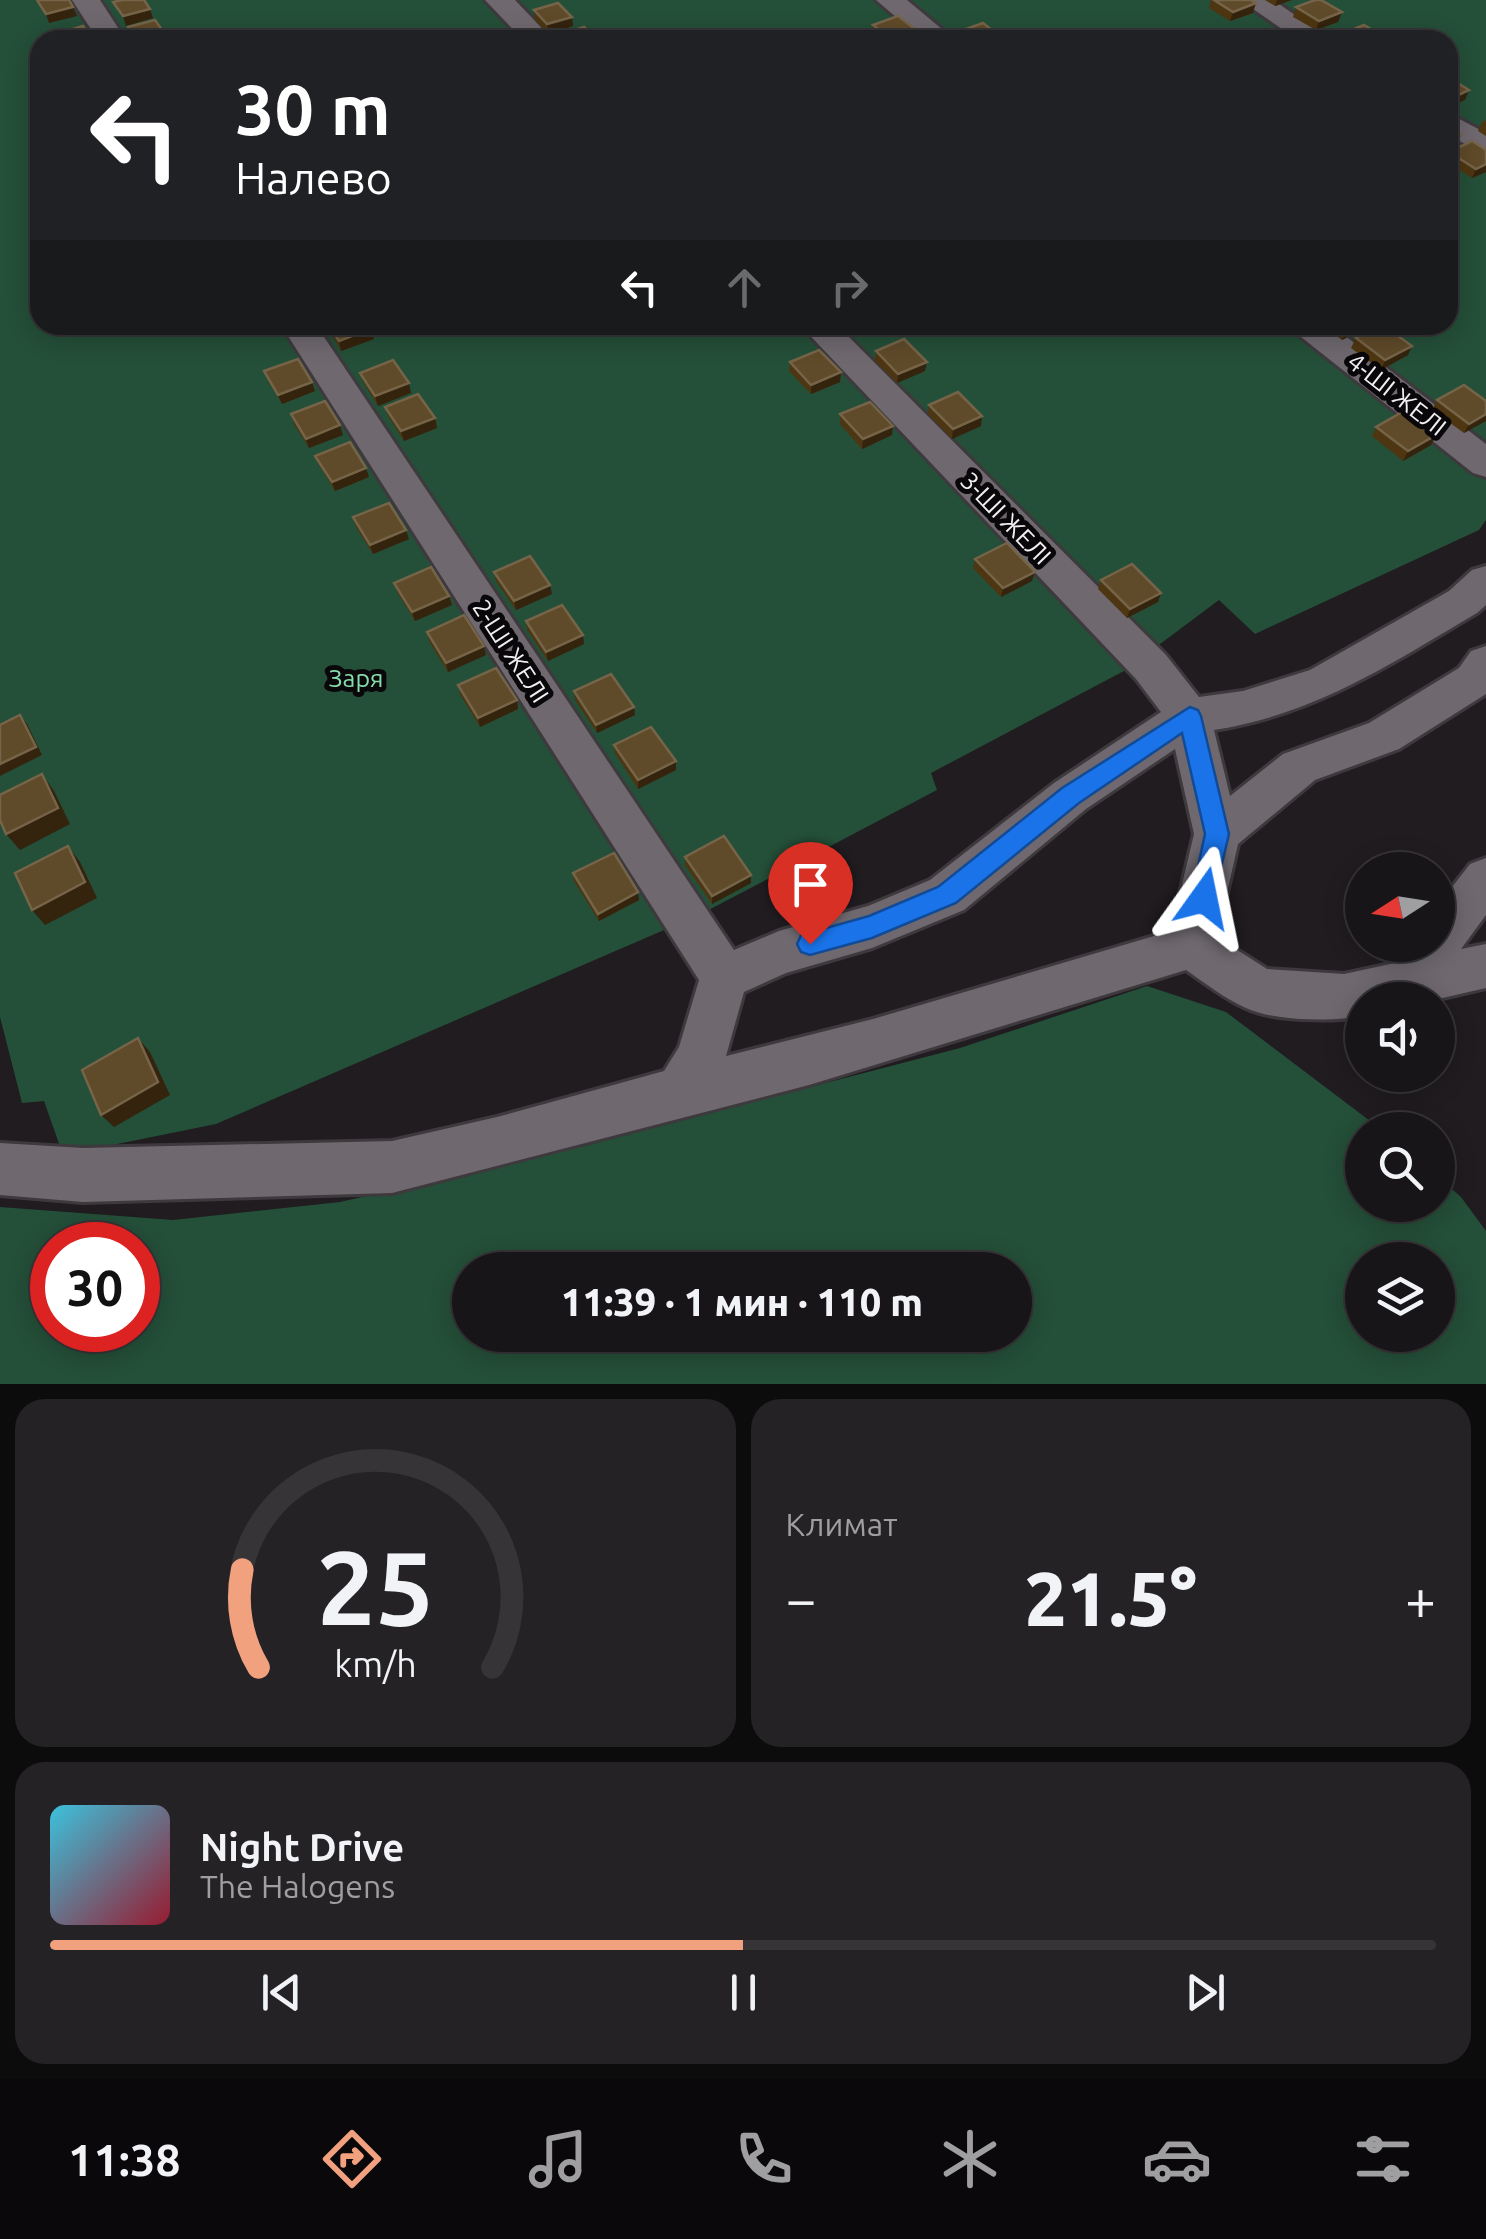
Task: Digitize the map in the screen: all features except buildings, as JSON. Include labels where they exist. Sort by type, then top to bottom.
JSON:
[{"type":"street","points":[[86,0],[106,30]]},
{"type":"street","points":[[500,0],[528,30]]},
{"type":"street","points":[[890,0],[929,30]]},
{"type":"street","points":[[1254,0],[1302,30]]},
{"type":"street","points":[[1458,128],[1486,146]]},
{"type":"street","name":"2-ШІ ЖЕЛІ","points":[[305,335],[724,977]]},
{"type":"street","name":"3-ШІ ЖЕЛІ","points":[[827,335],[1151,667],[1190,716]]},
{"type":"street","name":"4-ШІ ЖЕЛІ","points":[[1321,335],[1486,464]]},
{"type":"street","points":[[680,1091],[701,1058],[724,977],[779,952],[872,926],[947,895],[1070,796],[1190,716],[1242,708],[1323,683],[1462,602],[1486,581]]},
{"type":"street","points":[[1217,834],[1299,767],[1384,736],[1474,680],[1486,663]]},
{"type":"street","points":[[1190,716],[1217,834],[1191,947]]},
{"type":"street","points":[[1455,919],[1486,879]]},
{"type":"street","points":[[0,1170],[82,1175],[392,1166],[497,1143],[680,1091],[772,1072],[945,1024],[1100,972],[1191,947],[1260,991],[1345,996]]},
{"type":"street","points":[[1415,982],[1486,966]]},
{"type":"green space","name":"Заря","points":[[0,0],[1486,0],[1486,520],[1479,530],[1255,634],[1219,600],[1124,671],[931,773],[937,790],[701,914],[216,1124],[63,1155],[44,1101],[22,1103],[0,1017]]},
{"type":"green space","points":[[1147,986],[1226,1012],[1358,1112],[1345,1112],[1345,1222],[1455,1222],[1455,1192],[1461,1197],[1486,1231],[1486,1384],[0,1384],[0,1207],[173,1220],[340,1202],[584,1146],[960,1048]]},
{"type":"route","points":[[810,944],[872,926],[947,895],[1070,796],[1190,716],[1217,834],[1204,898]]}]
